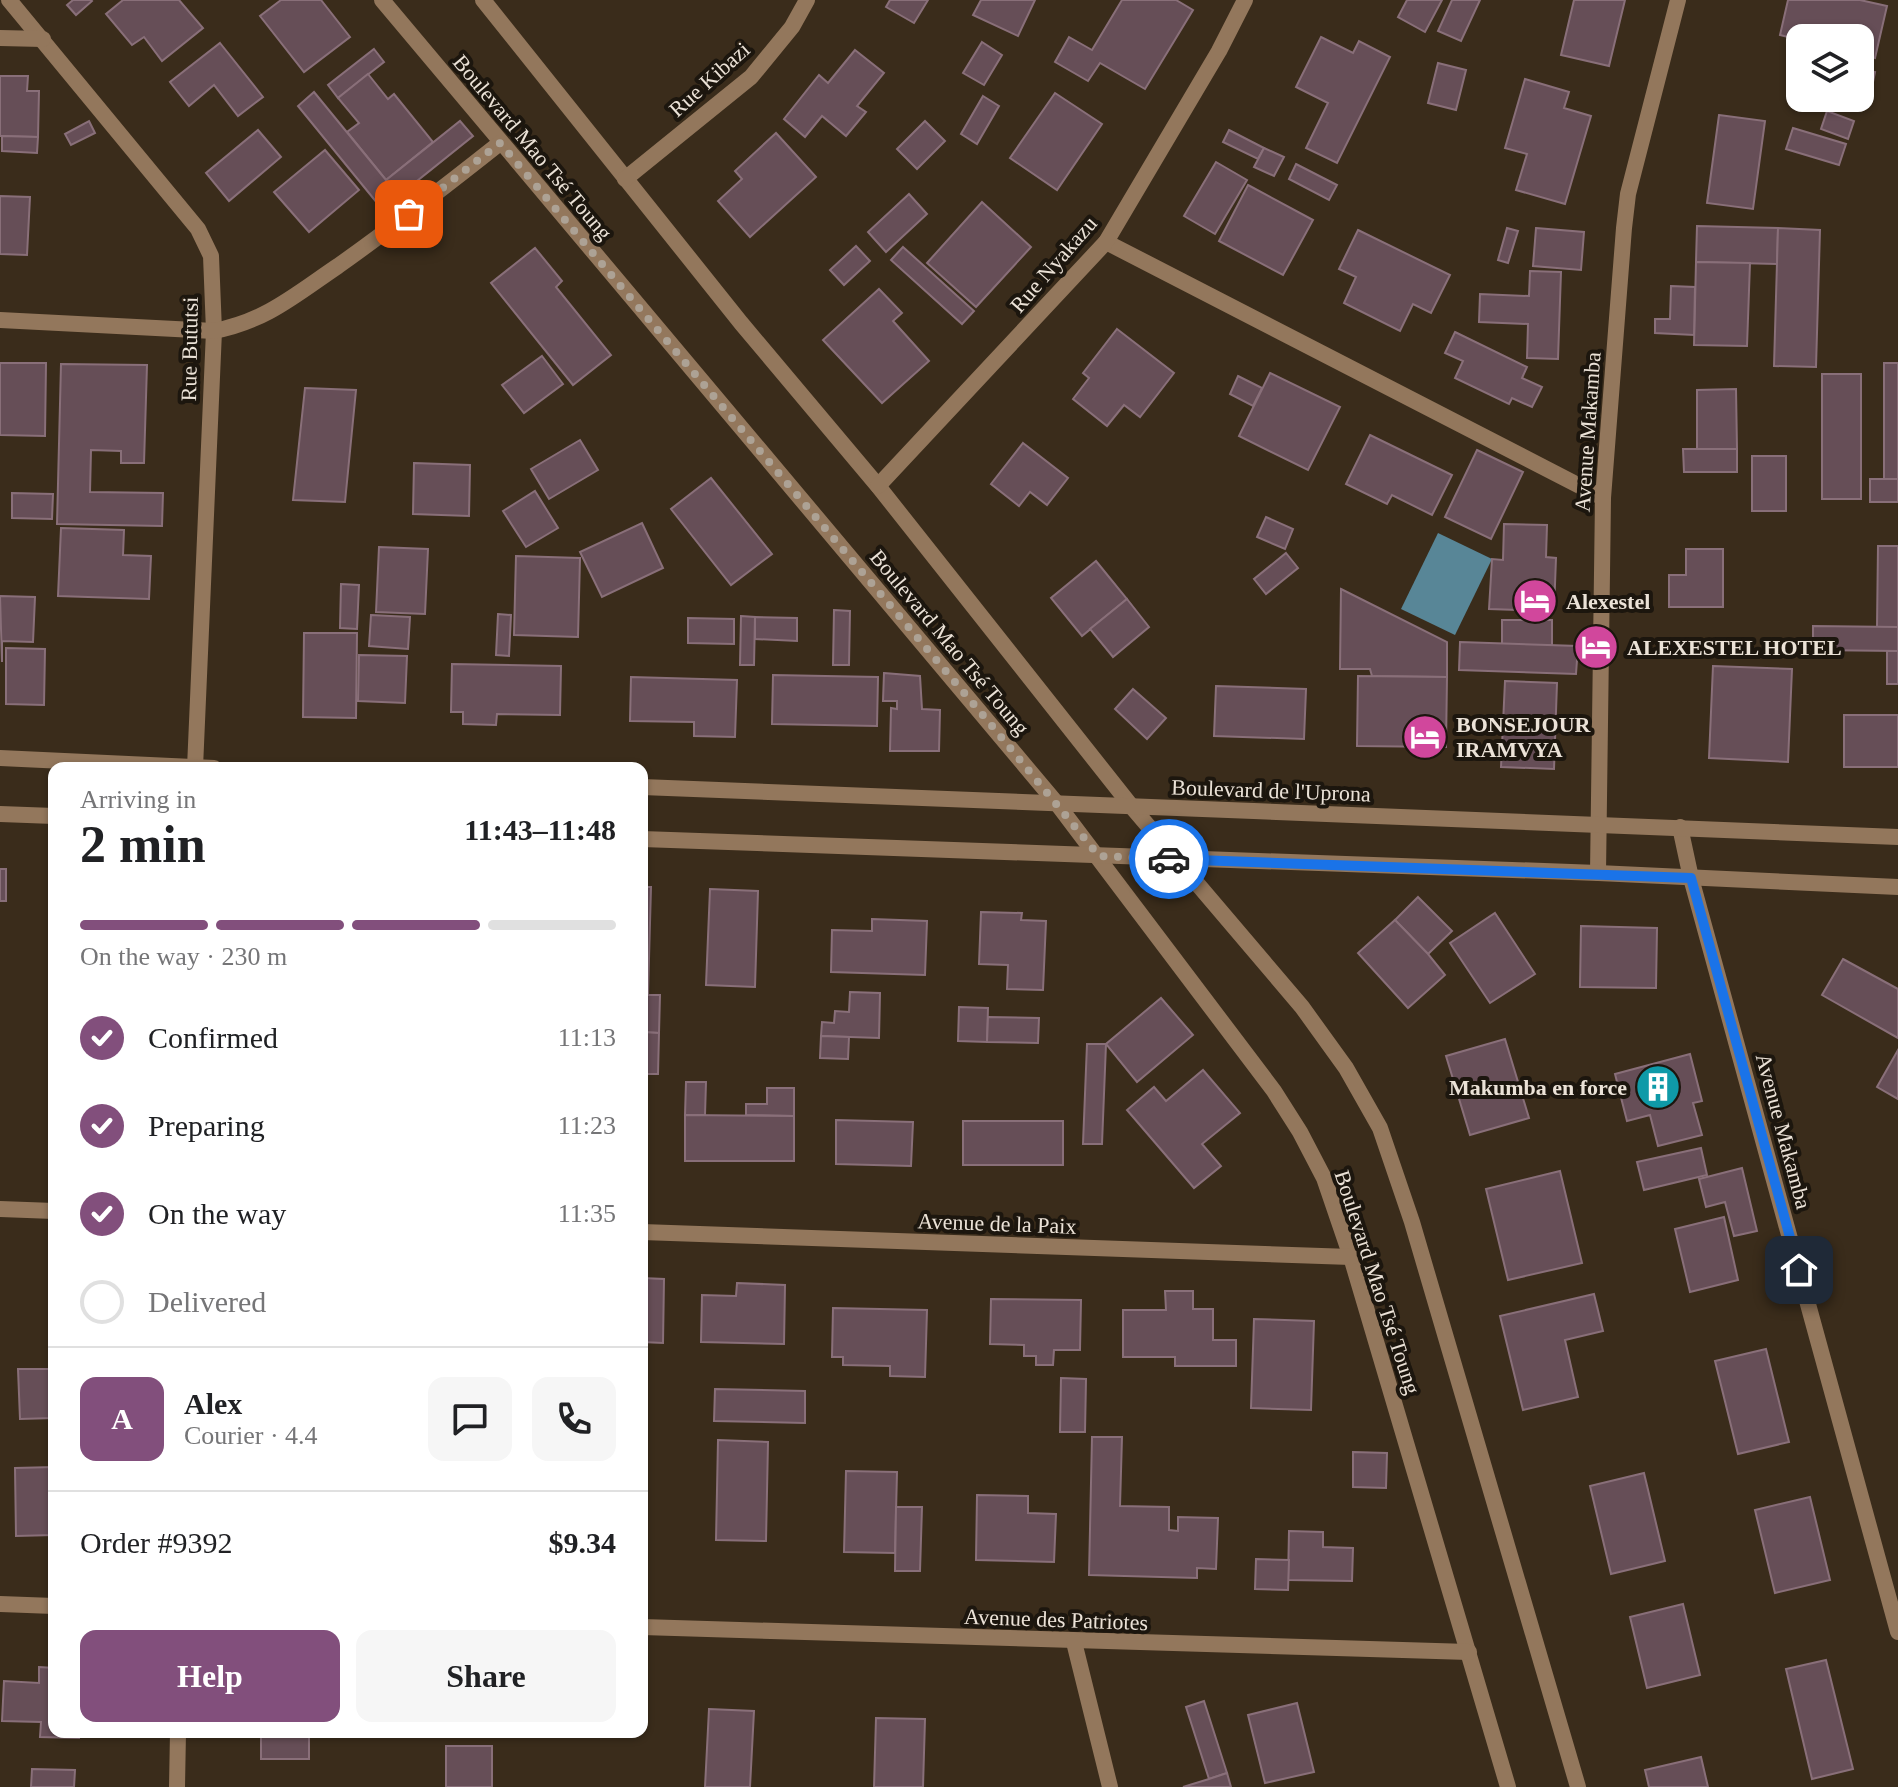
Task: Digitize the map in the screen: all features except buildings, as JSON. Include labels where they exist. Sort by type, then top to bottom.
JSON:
[{"type":"street","name":"Rue Bututsi","points":[[9,0],[198,229],[211,256],[214,331],[195,762]]},
{"type":"street","name":"Boulevard Mao Tsé Toung","points":[[382,0],[1058,805],[1274,1091],[1300,1132],[1324,1178],[1351,1257],[1508,1787]]},
{"type":"street","name":"Boulevard Mao Tsé Toung","points":[[483,0],[751,335],[878,486],[1132,807],[1302,1007],[1346,1068],[1380,1128],[1412,1222],[1578,1787]]},
{"type":"street","name":"Rue Kibazi","points":[[625,179],[751,77],[792,27],[807,0]]},
{"type":"street","name":"Rue Nyakazu","points":[[878,486],[1106,242],[1219,51],[1245,0]]},
{"type":"street","name":"Avenue Makamba","points":[[1598,873],[1603,498],[1624,228],[1628,194],[1678,0]]},
{"type":"street","points":[[0,38],[43,39]]},
{"type":"street","points":[[0,320],[214,331],[240,326],[266,315],[386,232],[500,143]]},
{"type":"street","points":[[1106,242],[1603,498]]},
{"type":"street","points":[[0,758],[78,762]]},
{"type":"street","name":"Boulevard de l'Uprona","points":[[648,787],[1898,837]]},
{"type":"street","points":[[0,814],[48,816]]},
{"type":"street","name":"Avenue Makamba","points":[[1680,827],[1691,878],[1898,1632]]},
{"type":"street","points":[[648,839],[1598,873],[1898,887]]},
{"type":"street","points":[[0,1209],[48,1211]]},
{"type":"street","name":"Avenue de la Paix","points":[[648,1232],[1351,1257]]},
{"type":"street","points":[[0,1604],[48,1606]]},
{"type":"street","name":"Avenue des Patriotes","points":[[648,1627],[1469,1652]]},
{"type":"street","points":[[1074,1642],[1110,1787]]},
{"type":"street","points":[[177,1787],[178,1738]]},
{"type":"water","points":[[1438,533],[1492,559],[1455,635],[1401,609]]},
{"type":"way so far","points":[[409,214],[500,143],[1099,856],[1169,859]]},
{"type":"place","name":"Alexestel","points":[[1535,601]]},
{"type":"place","name":"ALEXESTEL HOTEL","points":[[1596,647]]},
{"type":"place","name":"BONSEJOUR IRAMVYA","points":[[1425,737]]},
{"type":"place","name":"Makumba en force","points":[[1658,1087]]},
{"type":"route","points":[[1169,859],[1691,878],[1799,1270]]}]
